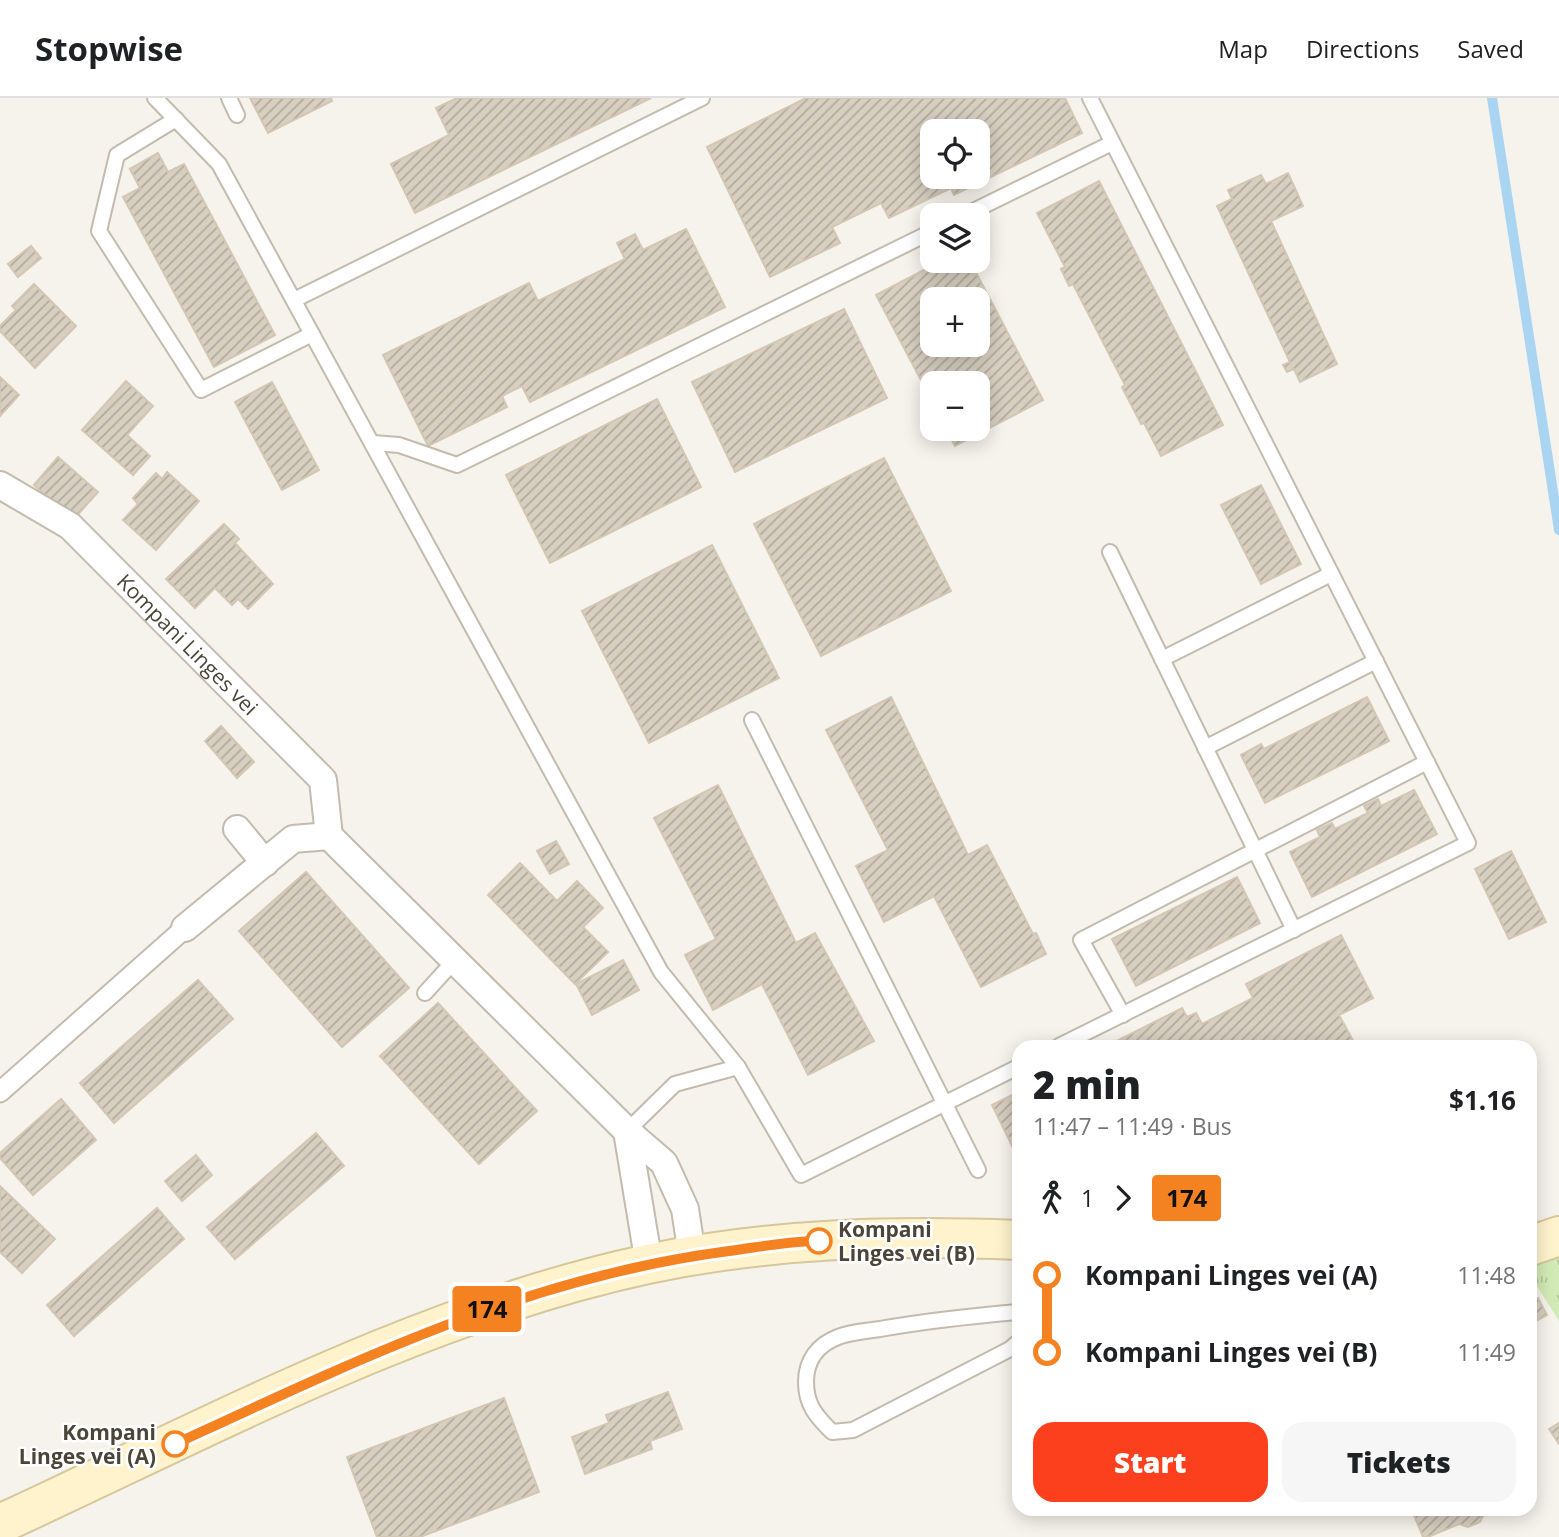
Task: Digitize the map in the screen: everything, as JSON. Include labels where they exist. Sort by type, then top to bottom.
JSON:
[{"type":"main road","points":[[1537,1244],[1559,1236]]},
{"type":"main road","points":[[0,1524],[430,1329],[527,1295],[692,1255],[804,1241],[952,1238],[1012,1240]]},
{"type":"street","name":"Kompani Linges vei","points":[[0,485],[70,526],[323,780],[329,836]]},
{"type":"street","points":[[237,829],[265,863]]},
{"type":"street","points":[[0,1092],[185,928],[293,839],[329,836],[627,1131],[663,1163],[685,1209],[692,1255]]},
{"type":"street","points":[[627,1131],[649,1264]]},
{"type":"lane","points":[[155,98],[219,164],[661,972],[738,1066],[801,1175],[1012,1070]]},
{"type":"lane","points":[[229,98],[237,115]]},
{"type":"lane","points":[[294,300],[702,98]]},
{"type":"lane","points":[[1071,1040],[1468,843],[1090,98]]},
{"type":"lane","points":[[176,119],[117,155],[99,231],[201,390],[312,334]]},
{"type":"lane","points":[[990,203],[1112,143]]},
{"type":"lane","points":[[373,443],[400,445],[457,465],[920,237]]},
{"type":"lane","points":[[1110,552],[1294,930]]},
{"type":"lane","points":[[1162,659],[1331,574]]},
{"type":"lane","points":[[1205,748],[1376,661]]},
{"type":"lane","points":[[752,720],[978,1170]]},
{"type":"lane","points":[[1122,1015],[1081,940],[1427,762]]},
{"type":"lane","points":[[425,993],[456,959]]},
{"type":"lane","points":[[627,1131],[675,1084],[738,1066]]},
{"type":"lane","points":[[1012,1313],[930,1320],[838,1337],[821,1346],[810,1358],[806,1371],[806,1395],[814,1414],[831,1432],[853,1430],[1012,1347]]},
{"type":"green space","points":[[1559,1256],[1559,1321],[1537,1286],[1537,1264]]},
{"type":"building","points":[[250,98],[331,98],[332,101],[268,133]]},
{"type":"building","points":[[457,98],[651,98],[415,213],[391,164],[449,135],[436,108]]},
{"type":"building","points":[[806,98],[1065,98],[1082,133],[990,178],[990,119],[920,119],[920,189],[949,189],[889,218],[881,203],[832,227],[840,243],[770,277],[707,147]]},
{"type":"building","points":[[158,153],[168,172],[184,164],[275,335],[214,367],[123,197],[140,188],[130,169]]},
{"type":"building","points":[[1288,173],[1303,206],[1271,221],[1337,364],[1300,382],[1294,369],[1287,372],[1283,365],[1290,362],[1217,206],[1232,199],[1228,190],[1261,175],[1266,184]]},
{"type":"building","points":[[1099,181],[1223,425],[1161,456],[1122,387],[1125,385],[1073,284],[1069,286],[1061,269],[1065,267],[1037,213]]},
{"type":"building","points":[[951,189],[966,189],[954,195]]},
{"type":"building","points":[[686,229],[725,307],[530,402],[522,386],[502,396],[507,407],[428,446],[383,355],[529,283],[538,301],[625,259],[617,243],[635,234],[643,250]]},
{"type":"building","points":[[31,246],[41,258],[18,277],[8,264]]},
{"type":"building","points":[[920,272],[976,273],[984,287],[920,287],[920,357],[990,357],[990,299],[1043,400],[990,428],[990,371],[920,371],[920,378],[876,295]]},
{"type":"building","points":[[34,284],[76,326],[35,368],[0,331],[0,326],[16,310],[12,306]]},
{"type":"building","points":[[844,309],[887,398],[735,472],[692,382]]},
{"type":"building","points":[[0,377],[19,395],[0,416]]},
{"type":"building","points":[[126,381],[153,406],[127,435],[150,456],[133,475],[82,430]]},
{"type":"building","points":[[272,382],[319,470],[282,490],[235,402]]},
{"type":"building","points":[[657,399],[701,487],[550,563],[506,475]]},
{"type":"building","points":[[58,457],[98,492],[73,520],[34,485]]},
{"type":"building","points":[[884,458],[951,591],[821,656],[754,524]]},
{"type":"building","points":[[167,472],[199,501],[156,550],[123,520],[138,504],[133,498],[156,473],[162,479]]},
{"type":"building","points":[[1261,485],[1301,564],[1261,584],[1221,505]]},
{"type":"building","points":[[224,524],[239,539],[235,543],[273,584],[248,609],[238,599],[232,605],[215,588],[195,608],[166,579]]},
{"type":"building","points":[[712,545],[779,678],[649,743],[582,611]]},
{"type":"building","points":[[891,697],[968,855],[987,845],[1046,954],[981,987],[934,896],[884,922],[856,866],[888,850],[826,730]]},
{"type":"building","points":[[1367,697],[1389,741],[1265,803],[1241,755],[1261,744],[1264,749]]},
{"type":"building","points":[[221,726],[254,762],[237,778],[205,741]]},
{"type":"building","points":[[718,785],[796,943],[815,933],[874,1041],[808,1075],[762,984],[713,1010],[685,955],[716,939],[654,818]]},
{"type":"building","points":[[1414,790],[1437,834],[1312,897],[1290,852],[1320,837],[1317,830],[1332,823],[1335,829],[1368,813],[1364,806],[1378,799],[1381,806]]},
{"type":"building","points":[[556,841],[569,864],[550,874],[537,851]]},
{"type":"building","points":[[1511,851],[1546,922],[1509,939],[1475,869]]},
{"type":"building","points":[[520,863],[557,901],[577,881],[603,908],[583,927],[608,952],[575,984],[488,895]]},
{"type":"building","points":[[306,872],[409,988],[342,1047],[239,931]]},
{"type":"building","points":[[1237,877],[1260,923],[1136,986],[1112,939]]},
{"type":"building","points":[[1341,935],[1373,998],[1339,1015],[1353,1040],[1119,1040],[1182,1008],[1187,1017],[1196,1013],[1202,1024],[1253,998],[1246,984]]},
{"type":"building","points":[[623,960],[639,990],[592,1015],[576,984]]},
{"type":"building","points":[[198,980],[233,1019],[114,1123],[80,1083]]},
{"type":"building","points":[[438,1003],[537,1111],[479,1164],[380,1056]]},
{"type":"building","points":[[1012,1095],[1012,1146],[992,1105]]},
{"type":"building","points":[[61,1099],[96,1140],[33,1195],[0,1158],[0,1153]]},
{"type":"building","points":[[316,1133],[344,1166],[235,1259],[207,1227]]},
{"type":"building","points":[[196,1155],[212,1175],[182,1201],[165,1181]]},
{"type":"building","points":[[0,1186],[55,1239],[22,1273],[0,1252]]},
{"type":"building","points":[[157,1208],[184,1239],[74,1336],[47,1305]]},
{"type":"building","points":[[1537,1298],[1547,1315],[1537,1320]]},
{"type":"building","points":[[668,1392],[682,1429],[650,1441],[652,1449],[585,1474],[572,1437],[609,1423],[606,1415]]},
{"type":"building","points":[[504,1398],[539,1492],[420,1537],[377,1537],[347,1457]]},
{"type":"building","points":[[1559,1423],[1559,1444],[1549,1429]]},
{"type":"building","points":[[1414,1516],[1483,1516],[1480,1522],[1468,1527],[1459,1524],[1423,1537]]},
{"type":"waterway","points":[[1492,98],[1559,530]]},
{"type":"bus line","name":"174","points":[[175,1444],[430,1329],[527,1295],[692,1255],[819,1241]]},
{"type":"place","name":"Kompani Linges vei (B)","points":[[819,1241]]},
{"type":"place","name":"Kompani Linges vei (A)","points":[[175,1444]]}]
